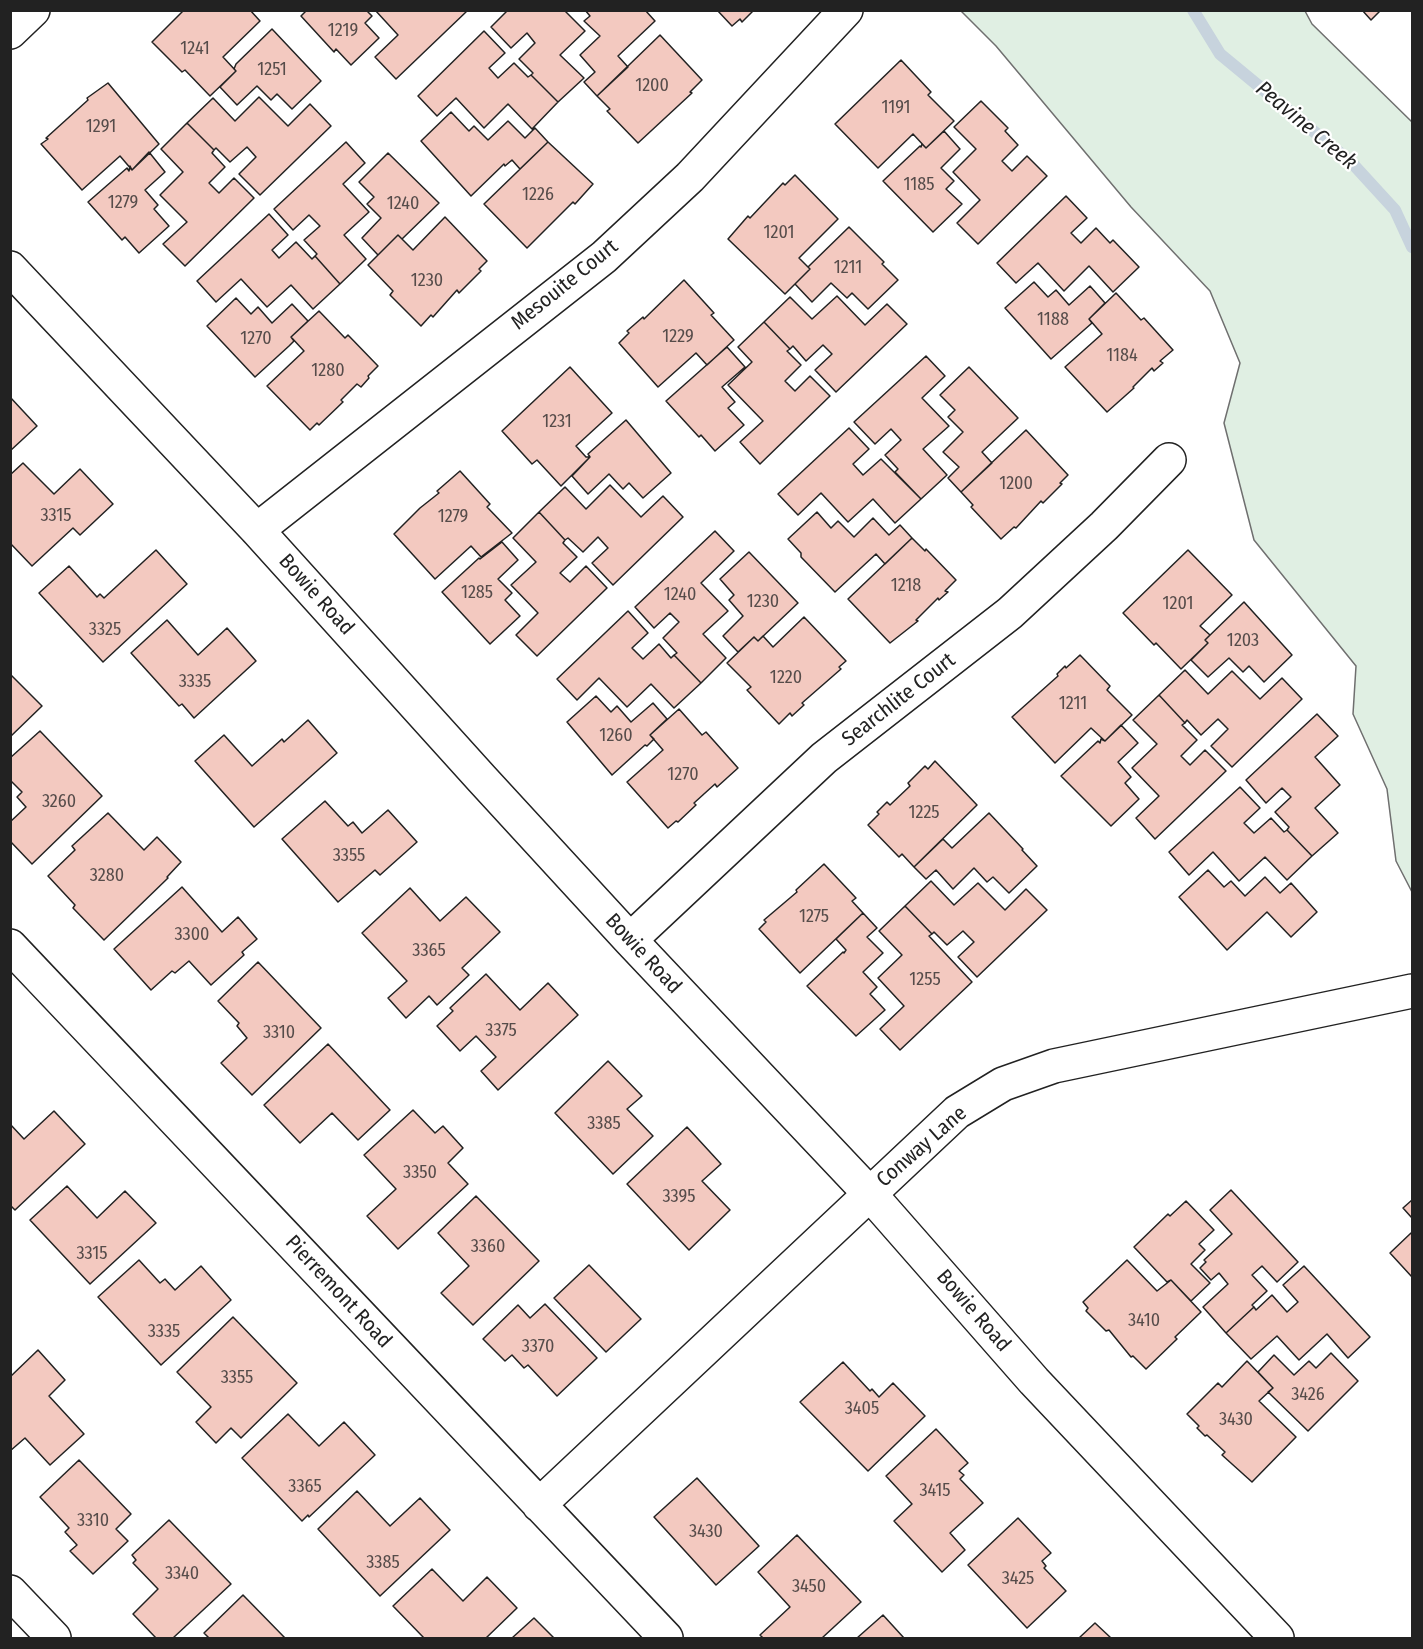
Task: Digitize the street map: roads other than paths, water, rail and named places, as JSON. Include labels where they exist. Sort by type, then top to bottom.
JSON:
[{"type":"street","points":[[10,32],[33,10]]},
{"type":"street","name":"Mesouite Court","points":[[257,530],[604,256],[690,177],[846,10]]},
{"type":"street","name":"Bowie Road","points":[[10,268],[257,530],[630,940],[869,1193],[1035,1381],[1277,1638]]},
{"type":"street","name":"Searchlite Court","points":[[630,940],[824,758],[1010,613],[1104,526],[1169,460]]},
{"type":"street","name":"Pierremont Road","points":[[10,946],[666,1638]]},
{"type":"street","name":"Conway Lane","points":[[539,1505],[957,1112],[1003,1084],[1054,1066],[1413,991]]},
{"type":"street","points":[[10,1592],[54,1638]]},
{"type":"waterway","name":"Peavine Creek","points":[[1193,10],[1220,54],[1352,163],[1395,210],[1412,247]]}]
